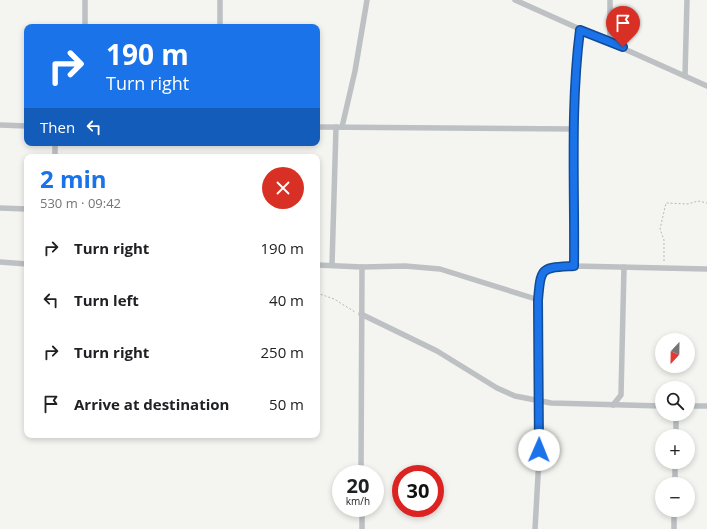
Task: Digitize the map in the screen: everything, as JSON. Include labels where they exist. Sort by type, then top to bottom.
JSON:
[{"type":"street","points":[[85,0],[85,24]]},
{"type":"street","points":[[220,0],[220,24]]},
{"type":"street","points":[[332,266],[339,127],[355,70],[367,0]]},
{"type":"street","points":[[515,0],[580,30],[610,41],[707,86]]},
{"type":"street","points":[[610,0],[610,41]]},
{"type":"street","points":[[685,76],[687,0]]},
{"type":"street","points":[[574,266],[575,128],[580,30]]},
{"type":"street","points":[[0,125],[24,126]]},
{"type":"street","points":[[320,127],[575,128]]},
{"type":"street","points":[[0,208],[24,209]]},
{"type":"street","points":[[0,262],[24,264]]},
{"type":"street","points":[[320,265],[362,267],[405,266],[440,269],[538,300]]},
{"type":"street","points":[[535,529],[540,440],[538,300],[542,273],[552,267],[574,266],[707,268]]},
{"type":"street","points":[[361,465],[362,267]]},
{"type":"street","points":[[624,267],[621,395],[628,405]]},
{"type":"street","points":[[361,314],[437,351],[497,388],[515,396],[539,402],[655,406]]},
{"type":"street","points":[[613,405],[621,395]]},
{"type":"street","points":[[695,406],[707,406]]},
{"type":"street","points":[[362,517],[362,529]]},
{"type":"street","points":[[674,517],[674,529]]},
{"type":"path","points":[[665,268],[664,240],[660,229],[666,203],[688,204],[698,200],[707,203]]},
{"type":"path","points":[[320,294],[334,299],[361,314]]},
{"type":"route","points":[[539,450],[538,300],[540,278],[542,273],[552,267],[574,266],[575,128],[580,30],[623,47]]}]
